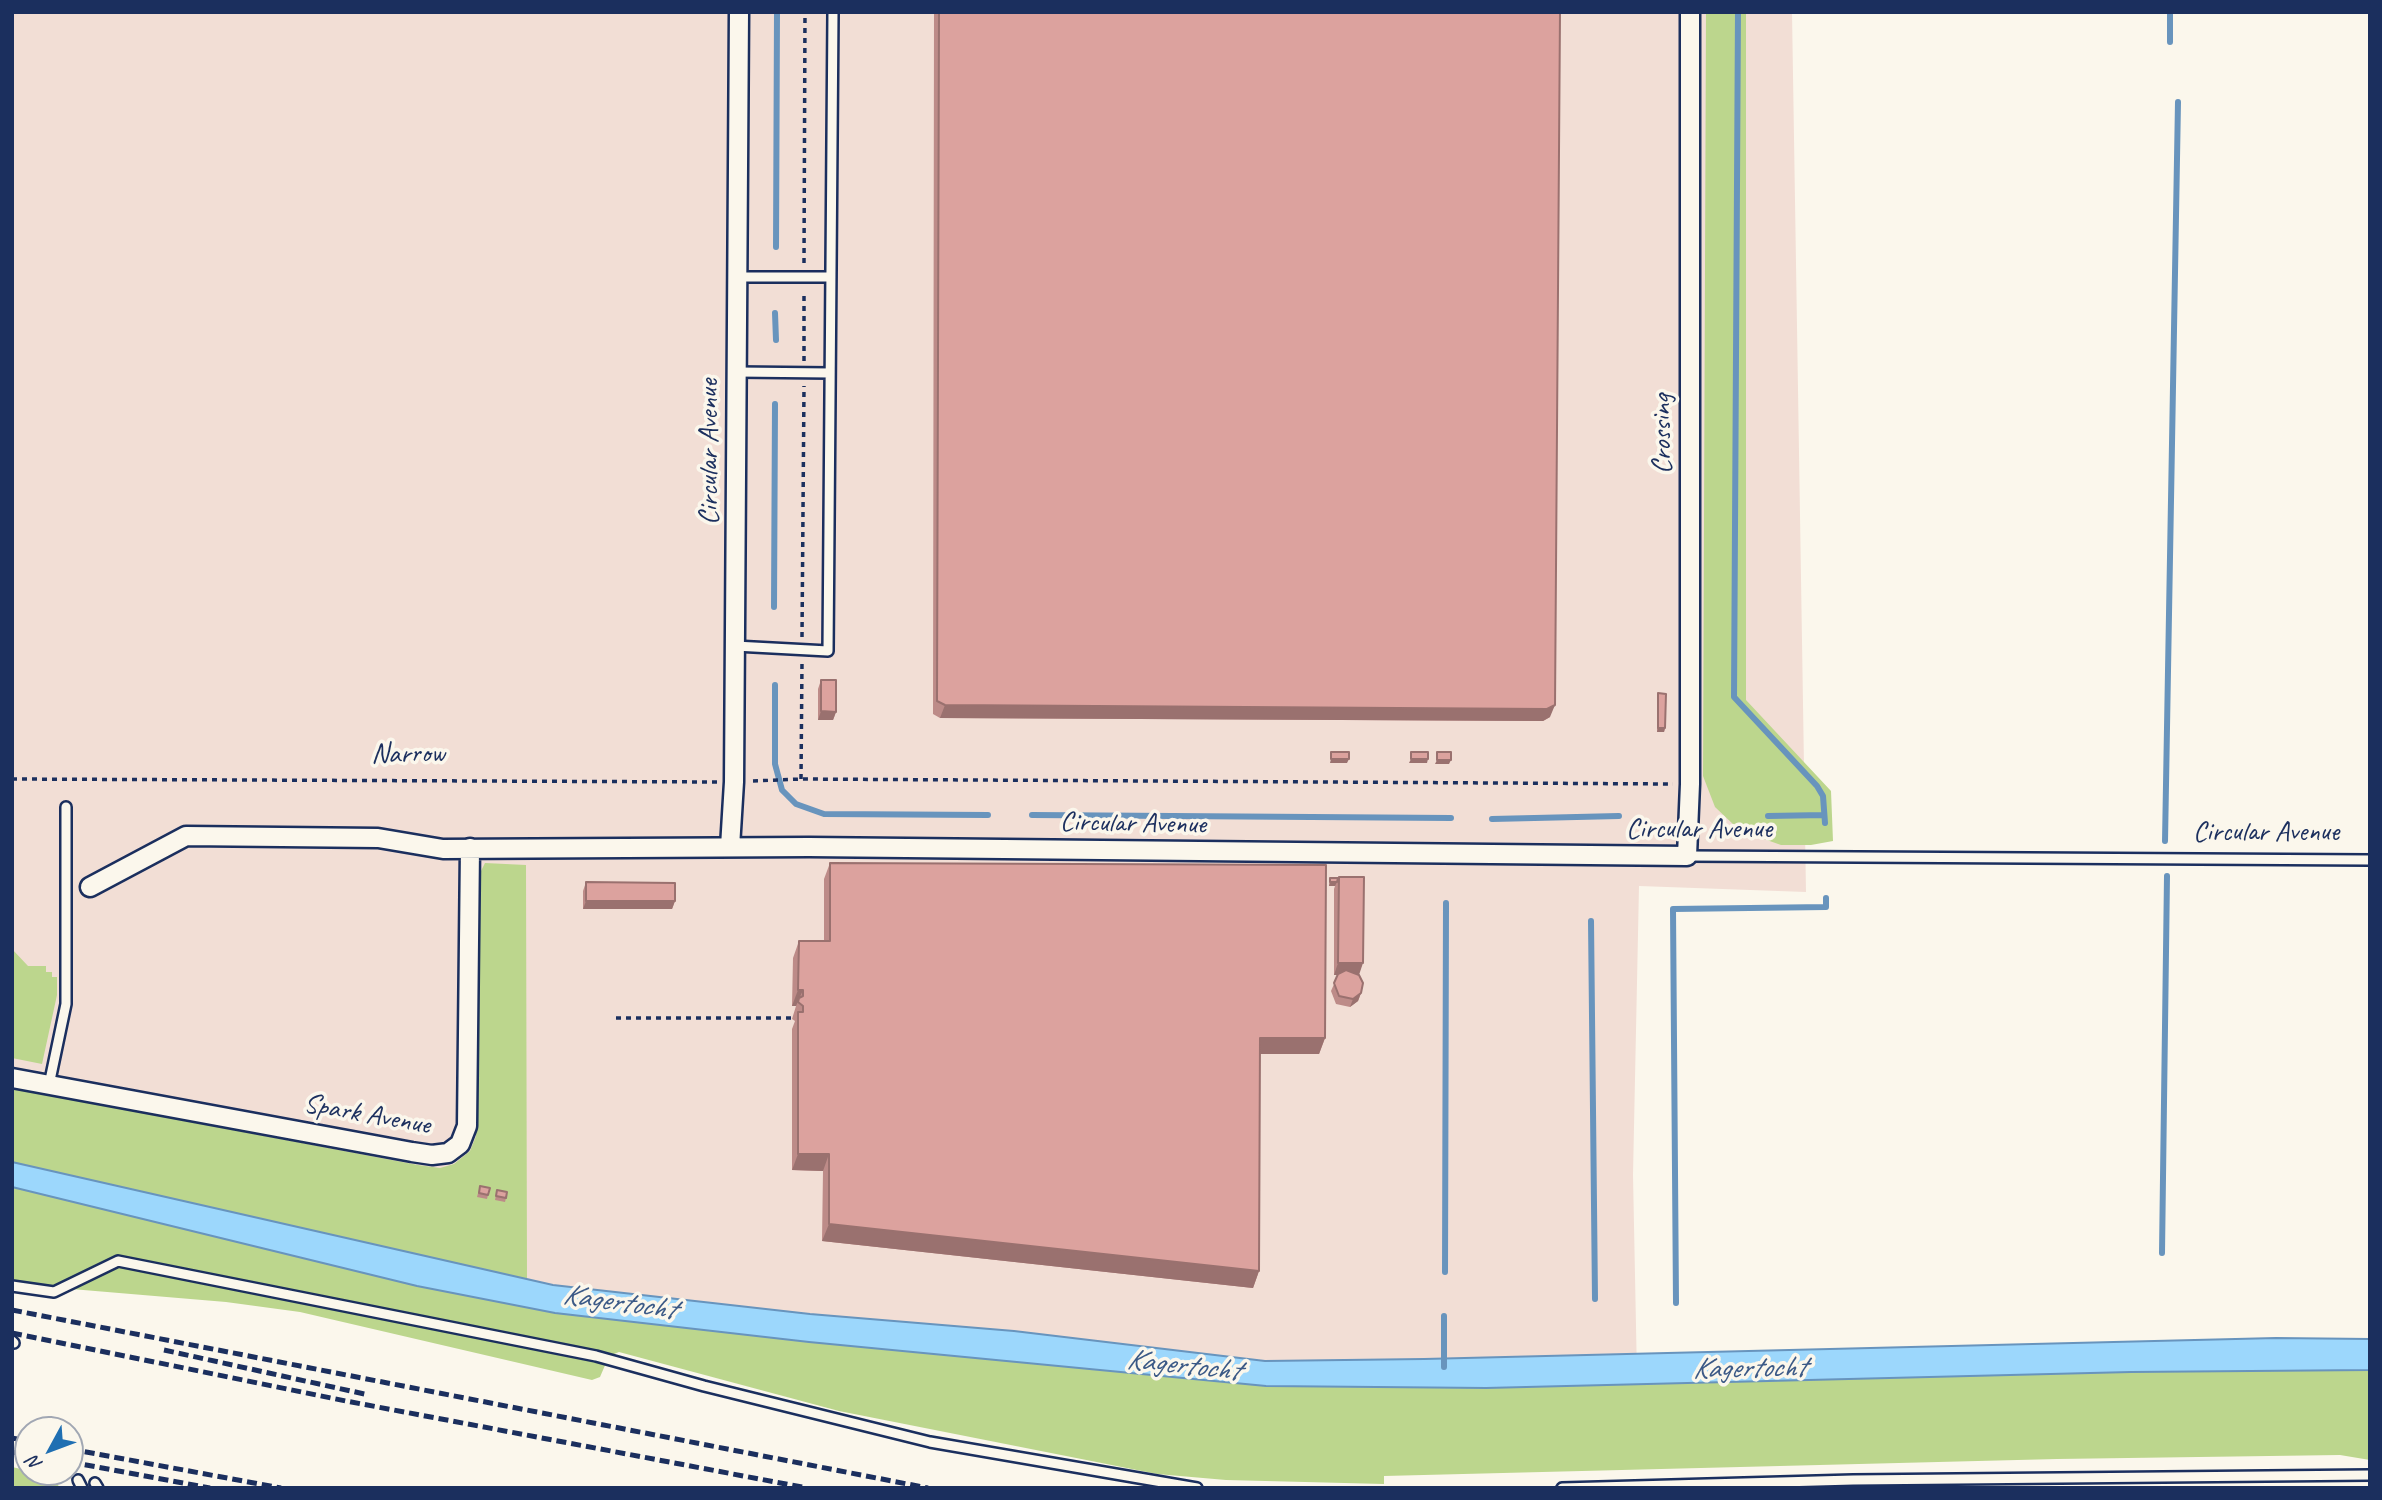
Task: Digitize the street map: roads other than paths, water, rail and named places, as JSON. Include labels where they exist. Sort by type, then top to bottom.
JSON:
[{"type":"street","name":"Circular Avenue","points":[[739,12],[734,782],[730,847],[1687,856]]},
{"type":"street","name":"Crossing","points":[[1687,856],[1690,784],[1690,12]]},
{"type":"street","points":[[89,887],[186,836],[378,838],[421,847],[470,848],[730,847]]},
{"type":"street","name":"Spark Avenue","points":[[12,1078],[422,1153],[448,1153],[460,1144],[467,1126],[470,848]]},
{"type":"lane","points":[[735,646],[828,650],[833,12]]},
{"type":"lane","points":[[737,277],[831,277]]},
{"type":"lane","points":[[737,372],[830,373]]},
{"type":"lane","points":[[49,1085],[66,1004],[65,807]]},
{"type":"lane","name":"Circular Avenue","points":[[1687,856],[2370,860]]},
{"type":"lane","points":[[12,1286],[54,1292],[118,1261],[596,1356],[704,1386],[930,1442],[1198,1488]]},
{"type":"lane","points":[[1562,1488],[2370,1475]]},
{"type":"water","name":"Kagertocht","points":[[12,1162],[553,1285],[810,1314],[1014,1331],[1265,1361],[2276,1338],[2370,1339],[2370,1370],[2131,1372],[1486,1388],[1266,1386],[809,1342],[555,1313],[417,1286],[12,1187]]},
{"type":"waterway","points":[[776,247],[777,12]]},
{"type":"waterway","points":[[1738,12],[1734,697],[1817,786],[1823,796],[1825,823]]},
{"type":"waterway","points":[[2170,12],[2170,42]]},
{"type":"waterway","points":[[2165,841],[2178,102]]},
{"type":"waterway","points":[[775,313],[776,340]]},
{"type":"waterway","points":[[774,607],[775,404]]},
{"type":"waterway","points":[[775,685],[775,764],[782,790],[796,804],[824,814],[988,815]]},
{"type":"waterway","points":[[1032,815],[1451,818]]},
{"type":"waterway","points":[[1768,816],[1824,815]]},
{"type":"waterway","points":[[1492,819],[1619,816]]},
{"type":"waterway","points":[[2162,1253],[2167,876]]},
{"type":"waterway","points":[[1676,1303],[1673,909],[1826,907],[1826,898]]},
{"type":"waterway","points":[[1445,1272],[1446,903]]},
{"type":"waterway","points":[[1591,921],[1595,1299]]},
{"type":"waterway","points":[[1444,1316],[1444,1367]]},
{"type":"railway","points":[[12,1310],[928,1488]]},
{"type":"railway","points":[[12,1333],[346,1401],[807,1488]]},
{"type":"railway","points":[[164,1350],[369,1395]]},
{"type":"railway","points":[[84,1452],[281,1488]]},
{"type":"railway","points":[[84,1465],[210,1488]]}]
